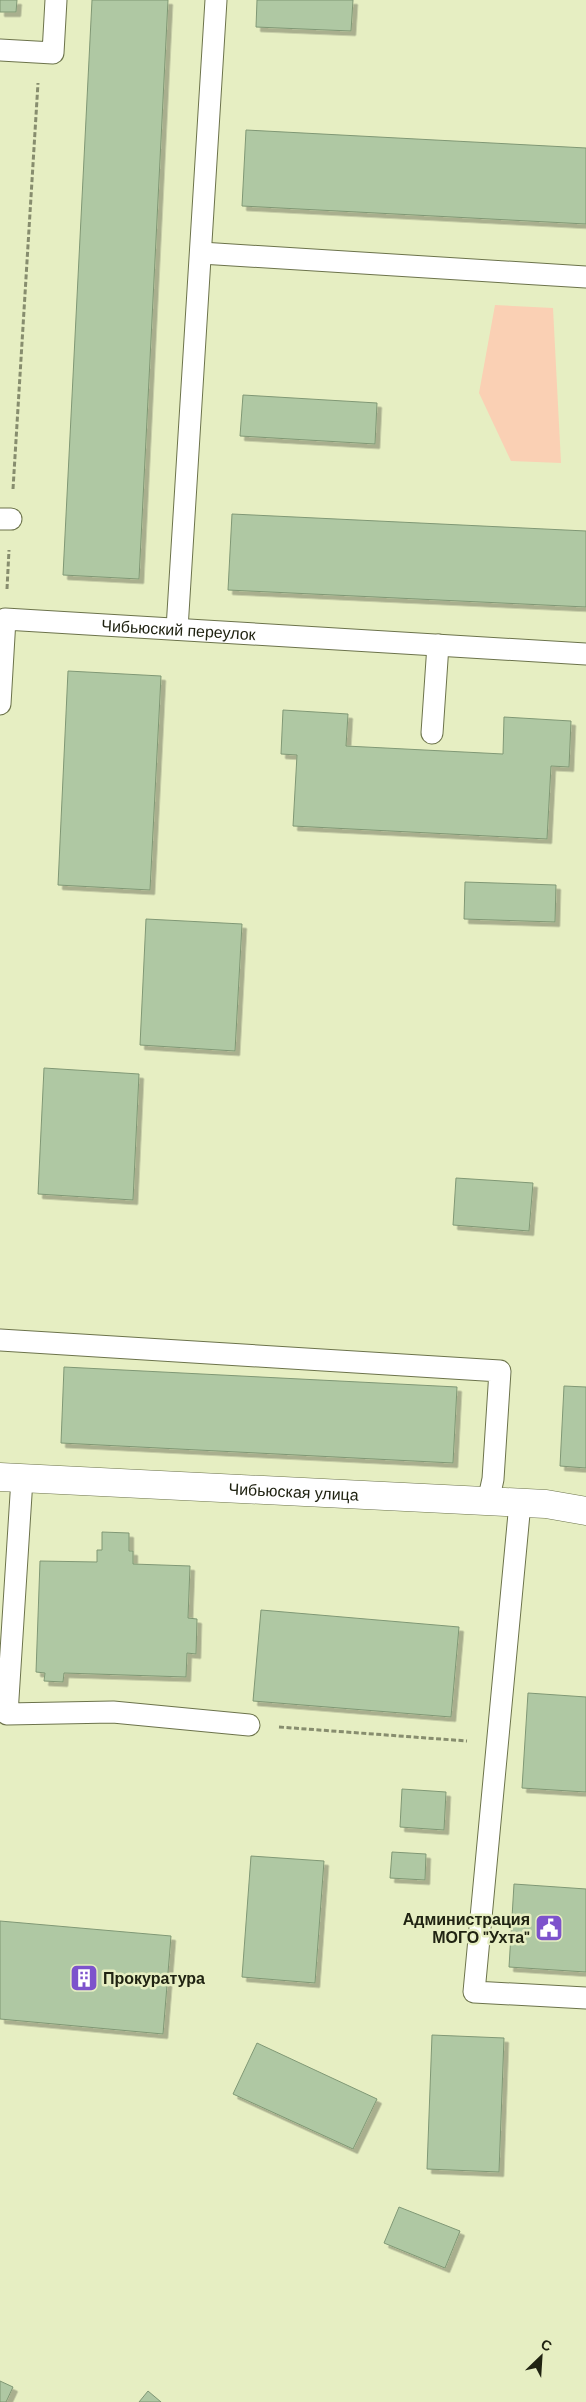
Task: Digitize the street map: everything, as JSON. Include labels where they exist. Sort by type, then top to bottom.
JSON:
[{"type":"street","name":"Чибьюская улица","points":[[11,1478],[491,1490],[520,1503],[546,1504],[586,1511]]},
{"type":"lane","points":[[0,50],[53,53],[56,0]]},
{"type":"lane","points":[[178,629],[216,0]]},
{"type":"lane","points":[[200,253],[586,277]]},
{"type":"lane","points":[[0,704],[5,618]]},
{"type":"lane","name":"Чибьюский переулок","points":[[5,618],[586,654]]},
{"type":"lane","points":[[432,733],[438,645]]},
{"type":"lane","points":[[0,1340],[500,1371],[491,1490]]},
{"type":"lane","points":[[11,1478],[3,1714],[113,1712],[249,1725]]},
{"type":"lane","points":[[520,1503],[474,1992],[586,1998]]},
{"type":"path","points":[[5,618],[6,519],[40,53]]},
{"type":"path","points":[[249,1725],[498,1743]]},
{"type":"shaded area","points":[[495,305],[553,308],[561,463],[511,461],[479,393]]},
{"type":"building","points":[[0,0],[17,0],[16,12],[0,12]]},
{"type":"building","points":[[92,0],[168,0],[139,579],[63,575]]},
{"type":"building","points":[[257,0],[353,0],[351,31],[256,27]]},
{"type":"building","points":[[246,130],[586,148],[586,224],[242,206]]},
{"type":"building","points":[[243,395],[377,403],[375,444],[240,436]]},
{"type":"building","points":[[232,514],[586,531],[586,607],[228,590]]},
{"type":"building","points":[[68,671],[161,676],[150,890],[58,885]]},
{"type":"building","points":[[283,710],[348,714],[346,746],[503,754],[504,717],[571,721],[569,767],[551,766],[547,839],[293,826],[297,755],[281,754]]},
{"type":"building","points":[[465,882],[556,885],[555,922],[464,919]]},
{"type":"building","points":[[146,919],[242,924],[235,1051],[140,1045]]},
{"type":"building","points":[[44,1068],[139,1074],[133,1200],[38,1194]]},
{"type":"building","points":[[456,1178],[533,1183],[529,1231],[453,1225]]},
{"type":"building","points":[[64,1367],[457,1387],[453,1463],[61,1443]]},
{"type":"building","points":[[564,1386],[586,1387],[586,1468],[560,1466]]},
{"type":"building","points":[[102,1532],[129,1533],[129,1551],[133,1551],[133,1564],[190,1566],[188,1618],[197,1619],[196,1654],[187,1653],[186,1677],[64,1673],[63,1682],[44,1681],[45,1673],[36,1672],[40,1561],[97,1562],[97,1550],[102,1550]]},
{"type":"building","points":[[261,1610],[459,1627],[451,1717],[253,1701]]},
{"type":"building","points":[[528,1693],[586,1697],[586,1792],[522,1788]]},
{"type":"building","points":[[402,1789],[446,1792],[444,1830],[400,1827]]},
{"type":"building","points":[[392,1852],[426,1854],[425,1880],[390,1878]]},
{"type":"building","points":[[251,1856],[324,1861],[315,1983],[242,1977]]},
{"type":"building","name":"Администрация МОГО \"Ухта\"","points":[[514,1884],[586,1889],[586,1972],[509,1967]]},
{"type":"building","name":"Прокуратура","points":[[0,1921],[171,1936],[163,2034],[0,2019]]},
{"type":"building","points":[[432,2035],[504,2038],[499,2172],[427,2169]]},
{"type":"building","points":[[257,2043],[377,2099],[353,2149],[233,2094]]},
{"type":"building","points":[[399,2207],[460,2231],[445,2268],[384,2243]]},
{"type":"building","points":[[0,2381],[13,2387],[6,2402],[0,2402]]},
{"type":"building","points":[[148,2391],[161,2402],[139,2402]]},
{"type":"place","name":"Администрация МОГО \"Ухта\"","points":[[549,1928]]},
{"type":"place","name":"Прокуратура","points":[[84,1978]]}]
